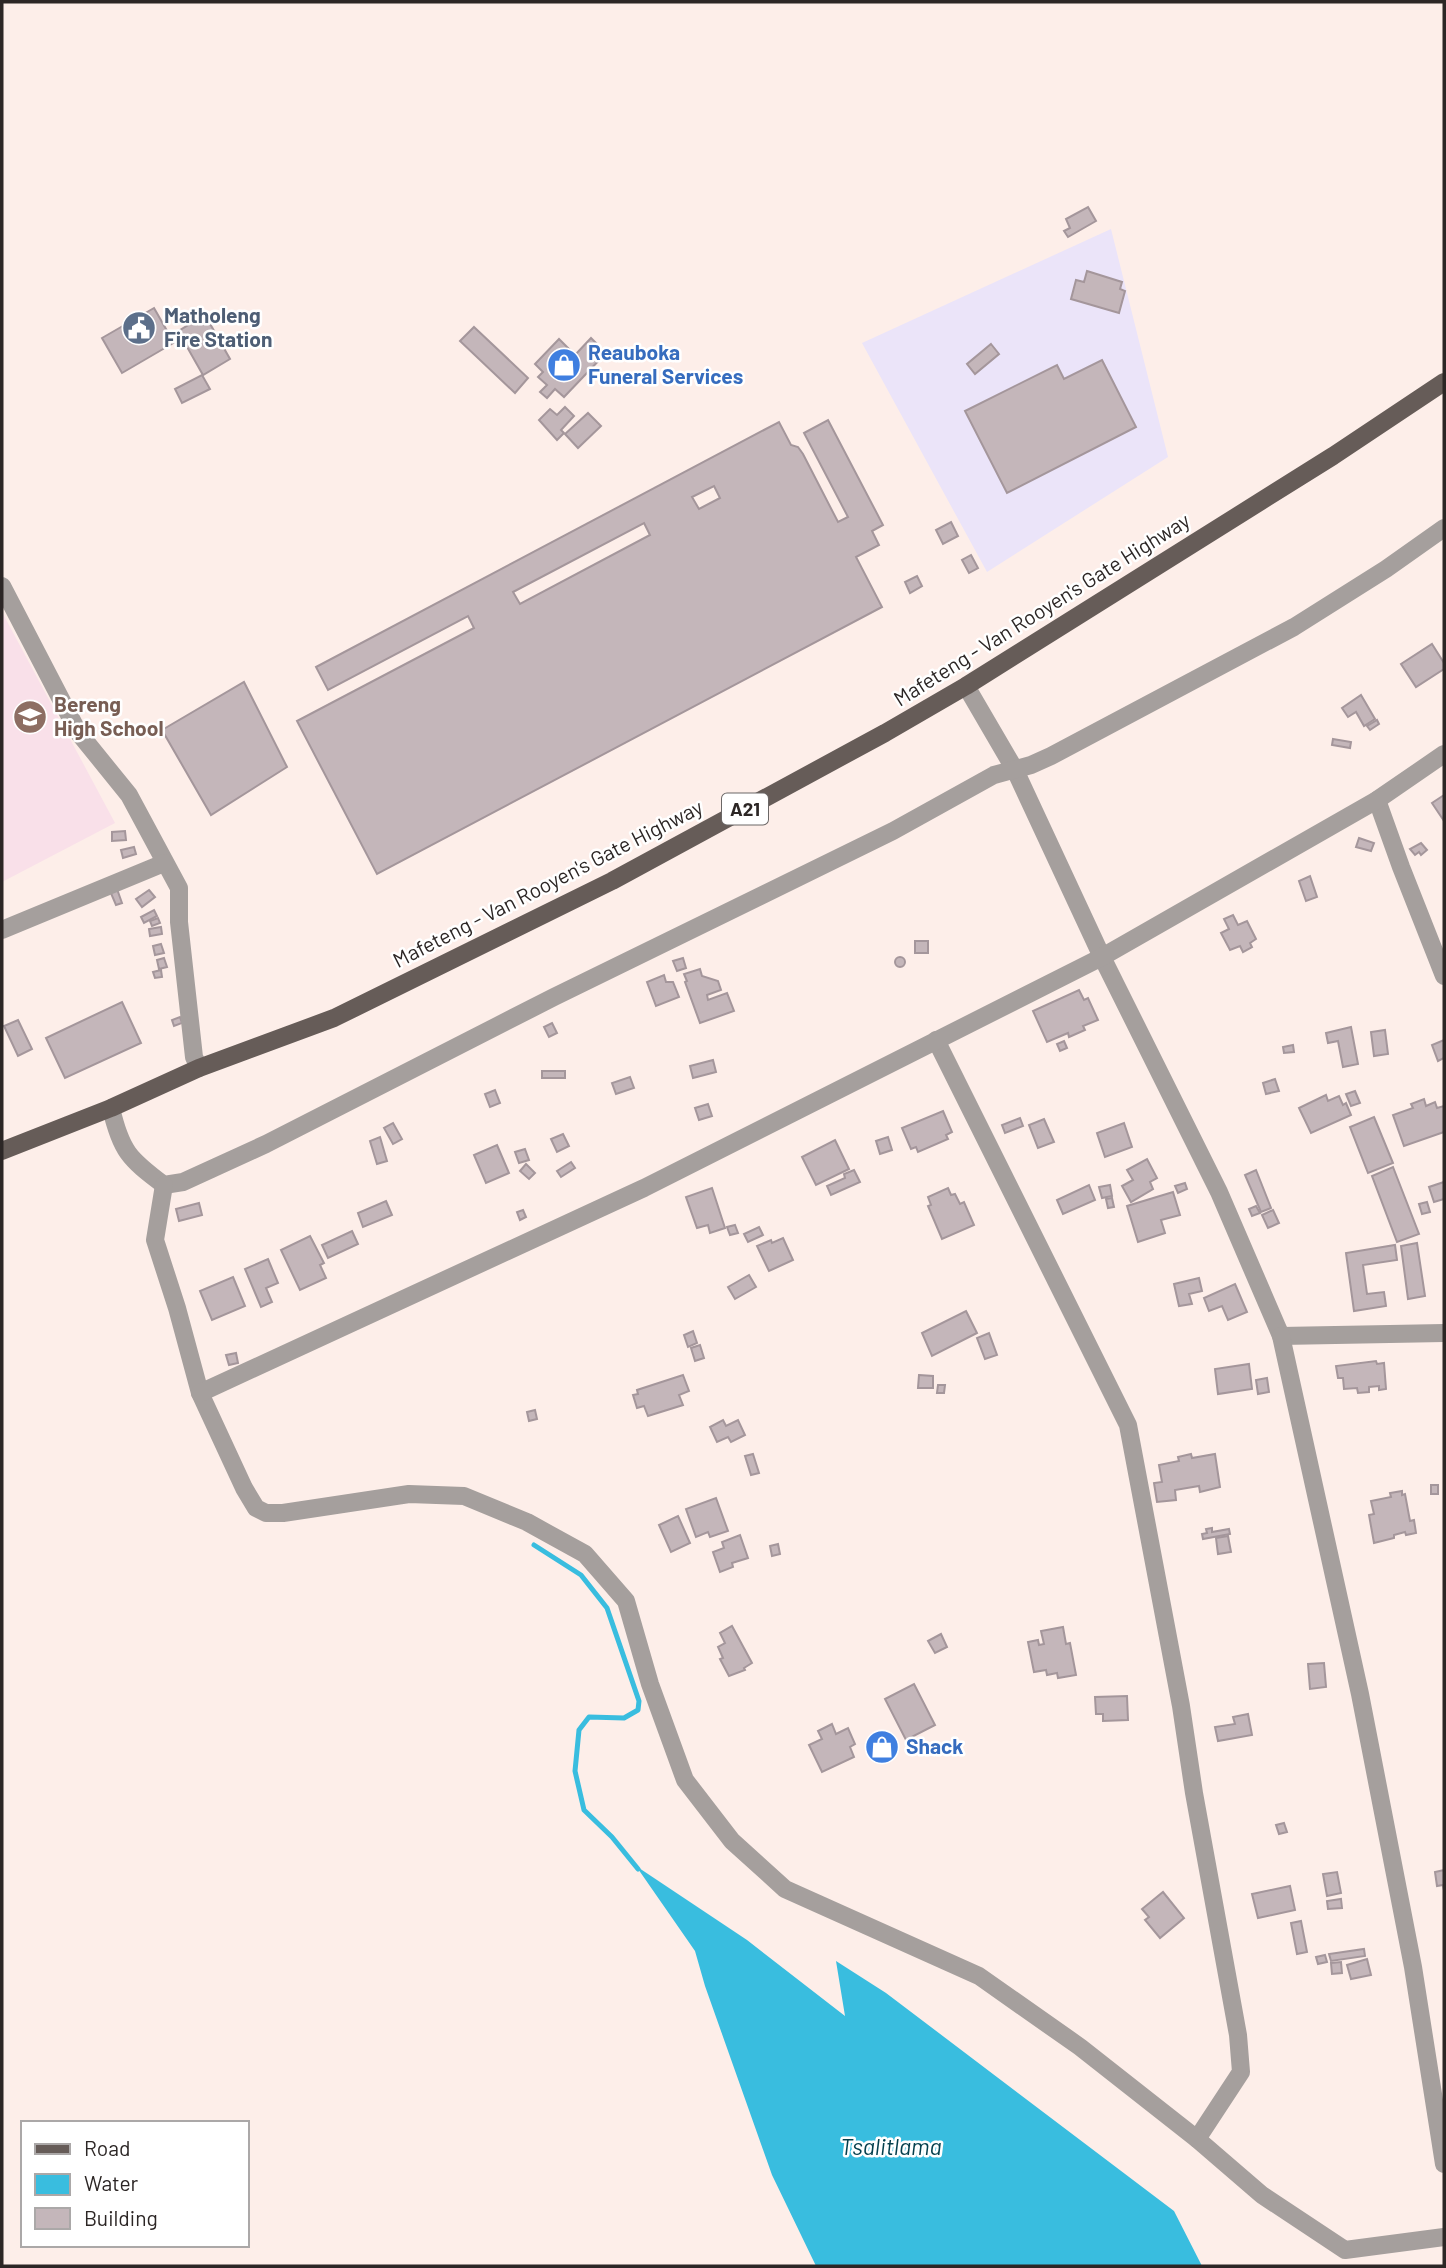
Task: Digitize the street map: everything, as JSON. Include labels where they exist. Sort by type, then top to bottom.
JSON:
[{"type":"main road","name":"Mafeteng - Van Rooyen's Gate Highway","points":[[2,1151],[111,1108],[199,1068],[334,1018],[612,881],[966,686],[1333,456],[1444,382]]},
{"type":"street","points":[[111,1108],[118,1137],[136,1164],[164,1185],[183,1182],[265,1144],[555,996],[893,831],[994,775],[1015,770],[1051,755],[1294,627],[1386,569],[1444,528]]},
{"type":"street","points":[[2,586],[78,732],[129,795],[179,888],[179,922],[194,1057],[199,1068]]},
{"type":"street","points":[[966,686],[1015,770],[1102,957],[1219,1192],[1281,1336],[1363,1708],[1413,1967],[1444,2164]]},
{"type":"street","points":[[200,1392],[644,1188],[1102,957],[1377,800],[1444,754]]},
{"type":"street","points":[[1377,800],[1444,976]]},
{"type":"street","points":[[2,930],[164,863]]},
{"type":"street","points":[[936,1040],[1128,1425],[1181,1706],[1238,2035],[1241,2072],[1198,2139]]},
{"type":"street","points":[[164,1185],[155,1240],[200,1392],[244,1488],[256,1508],[266,1513],[283,1513],[408,1494],[464,1496],[527,1522],[585,1554],[626,1601],[650,1684],[685,1780],[732,1840],[785,1889],[979,1976],[1080,2047],[1198,2139],[1262,2195],[1345,2250],[1444,2238]]},
{"type":"street","points":[[1281,1336],[1444,1333]]},
{"type":"shaded area","points":[[1111,229],[1168,457],[987,572],[862,343]]},
{"type":"shaded area","name":"Bereng High School","points":[[2,612],[115,823],[2,882]]},
{"type":"water","name":"Tsalitlama","points":[[636,1866],[747,1940],[845,2016],[836,1961],[886,1993],[1174,2211],[1202,2266],[816,2266],[772,2175],[695,1951]]},
{"type":"building","points":[[1088,207],[1096,221],[1068,237],[1064,231],[1070,228],[1066,219]]},
{"type":"building","points":[[1087,271],[1122,282],[1120,289],[1125,291],[1119,313],[1071,299],[1076,280],[1084,282]]},
{"type":"building","points":[[154,308],[170,336],[205,315],[230,359],[203,375],[182,338],[122,373],[102,338]]},
{"type":"building","points":[[474,327],[528,378],[515,393],[460,341]]},
{"type":"building","points":[[591,338],[606,353],[564,397],[555,389],[547,398],[540,392],[547,385],[538,377],[543,372],[535,364],[559,339],[575,355]]},
{"type":"building","points":[[991,344],[999,354],[975,374],[967,364]]},
{"type":"building","points":[[1102,360],[1136,427],[1007,493],[965,411],[1057,365],[1064,379]]},
{"type":"building","points":[[202,375],[210,389],[182,403],[175,389]]},
{"type":"building","points":[[565,407],[574,416],[561,430],[564,433],[557,440],[539,420],[550,409],[557,415]]},
{"type":"building","points":[[588,413],[601,426],[578,448],[565,434]]},
{"type":"building","points":[[828,420],[883,525],[872,531],[879,545],[856,557],[882,607],[377,874],[297,721],[474,628],[468,616],[328,690],[316,667],[779,422],[791,445],[798,447],[803,454],[838,522],[848,517],[804,433]],"holes":[[[714,486],[720,498],[699,509],[692,497]],[[644,523],[650,535],[520,604],[513,592]]]},
{"type":"building","points":[[951,522],[958,536],[943,544],[936,530]]},
{"type":"building","points":[[971,555],[978,568],[969,573],[962,560]]},
{"type":"building","points":[[917,576],[922,586],[910,593],[905,582]]},
{"type":"building","points":[[1432,644],[1444,663],[1444,669],[1416,687],[1401,664]]},
{"type":"building","points":[[244,682],[287,767],[211,815],[162,730]]},
{"type":"building","points":[[1361,695],[1375,719],[1364,726],[1356,712],[1348,717],[1342,708]]},
{"type":"building","points":[[1377,720],[1379,724],[1370,730],[1367,726]]},
{"type":"building","points":[[1333,739],[1351,742],[1350,748],[1332,745]]},
{"type":"building","points":[[1444,795],[1444,821],[1432,803]]},
{"type":"building","points":[[125,831],[126,840],[112,841],[112,832]]},
{"type":"building","points":[[1359,838],[1374,843],[1371,851],[1356,847]]},
{"type":"building","points":[[1421,843],[1427,850],[1421,855],[1419,852],[1415,855],[1410,849]]},
{"type":"building","points":[[134,847],[136,854],[123,858],[121,850]]},
{"type":"building","points":[[1310,876],[1317,897],[1306,901],[1299,881]]},
{"type":"building","points":[[117,889],[122,903],[116,905],[110,891]]},
{"type":"building","points":[[149,890],[155,897],[142,907],[136,899]]},
{"type":"building","points":[[154,910],[157,916],[144,923],[141,917]]},
{"type":"building","points":[[1233,915],[1238,925],[1247,921],[1256,939],[1250,943],[1252,947],[1243,952],[1240,946],[1230,950],[1221,933],[1229,929],[1224,919]]},
{"type":"building","points":[[158,918],[160,923],[152,926],[150,921]]},
{"type":"building","points":[[161,927],[162,934],[150,936],[149,929]]},
{"type":"building","points":[[915,941],[928,941],[928,953],[915,953]]},
{"type":"building","points":[[161,944],[164,953],[155,955],[153,946]]},
{"type":"building","points":[[900,957],[904,958],[904,966],[900,967],[896,966],[895,962],[896,958]]},
{"type":"building","points":[[164,958],[167,967],[159,969],[157,960]]},
{"type":"building","points":[[683,958],[686,968],[677,971],[673,961]]},
{"type":"building","points":[[700,969],[702,976],[718,981],[721,990],[707,995],[708,1000],[727,993],[734,1011],[700,1023],[684,974]]},
{"type":"building","points":[[161,970],[162,977],[155,978],[153,972]]},
{"type":"building","points":[[664,975],[666,982],[673,982],[679,997],[656,1006],[647,982]]},
{"type":"building","points":[[1079,990],[1084,1000],[1088,998],[1098,1020],[1083,1026],[1085,1030],[1069,1037],[1068,1033],[1047,1042],[1033,1011]]},
{"type":"building","points":[[122,1002],[141,1043],[65,1078],[46,1038]]},
{"type":"building","points":[[180,1017],[182,1023],[174,1026],[172,1020]]},
{"type":"building","points":[[18,1020],[32,1049],[18,1056],[4,1026]]},
{"type":"building","points":[[552,1023],[557,1033],[549,1037],[544,1027]]},
{"type":"building","points":[[1351,1027],[1358,1064],[1343,1067],[1338,1041],[1328,1043],[1326,1033]]},
{"type":"building","points":[[1385,1030],[1388,1054],[1374,1056],[1371,1032]]},
{"type":"building","points":[[1444,1040],[1444,1058],[1438,1061],[1432,1045]]},
{"type":"building","points":[[1064,1041],[1067,1048],[1060,1051],[1057,1044]]},
{"type":"building","points":[[1293,1045],[1294,1052],[1284,1053],[1283,1047]]},
{"type":"building","points":[[713,1060],[716,1072],[693,1078],[690,1066]]},
{"type":"building","points":[[542,1071],[565,1071],[565,1078],[542,1078]]},
{"type":"building","points":[[630,1077],[634,1088],[616,1094],[612,1083]]},
{"type":"building","points":[[1275,1079],[1279,1091],[1266,1094],[1263,1083]]},
{"type":"building","points":[[495,1090],[500,1103],[490,1107],[485,1094]]},
{"type":"building","points":[[1355,1091],[1360,1103],[1351,1106],[1346,1094]]},
{"type":"building","points":[[1326,1095],[1328,1101],[1339,1096],[1343,1105],[1346,1103],[1351,1115],[1311,1133],[1299,1108]]},
{"type":"building","points":[[1424,1099],[1426,1106],[1435,1102],[1437,1108],[1444,1106],[1444,1132],[1404,1146],[1393,1115],[1413,1108],[1411,1104]]},
{"type":"building","points":[[708,1104],[712,1116],[699,1120],[695,1108]]},
{"type":"building","points":[[943,1111],[952,1132],[946,1135],[948,1139],[918,1152],[916,1147],[911,1149],[902,1128]]},
{"type":"building","points":[[1374,1117],[1393,1163],[1368,1173],[1350,1127]]},
{"type":"building","points":[[1020,1118],[1023,1126],[1005,1133],[1002,1125]]},
{"type":"building","points":[[1044,1119],[1054,1142],[1038,1148],[1029,1125]]},
{"type":"building","points":[[393,1123],[402,1139],[393,1144],[384,1128]]},
{"type":"building","points":[[1124,1123],[1132,1147],[1105,1157],[1097,1133]]},
{"type":"building","points":[[563,1134],[569,1146],[557,1152],[551,1139]]},
{"type":"building","points":[[380,1137],[387,1161],[377,1164],[370,1141]]},
{"type":"building","points":[[888,1137],[892,1150],[880,1154],[876,1141]]},
{"type":"building","points":[[835,1140],[849,1169],[816,1185],[802,1157]]},
{"type":"building","points":[[497,1145],[509,1173],[486,1183],[474,1155]]},
{"type":"building","points":[[525,1149],[529,1160],[519,1163],[515,1152]]},
{"type":"building","points":[[1147,1159],[1157,1178],[1150,1182],[1153,1189],[1131,1202],[1122,1186],[1133,1180],[1127,1170]]},
{"type":"building","points":[[571,1162],[575,1168],[561,1177],[557,1171]]},
{"type":"building","points":[[526,1164],[535,1173],[529,1179],[520,1171]]},
{"type":"building","points":[[1393,1167],[1419,1234],[1397,1242],[1372,1176]]},
{"type":"building","points":[[854,1170],[860,1182],[831,1195],[827,1186],[845,1178],[844,1174]]},
{"type":"building","points":[[1256,1170],[1271,1208],[1261,1212],[1245,1175]]},
{"type":"building","points":[[1444,1182],[1444,1199],[1434,1202],[1429,1187]]},
{"type":"building","points":[[1185,1183],[1187,1189],[1178,1193],[1175,1186]]},
{"type":"building","points":[[1089,1185],[1095,1200],[1063,1214],[1057,1200]]},
{"type":"building","points":[[1110,1185],[1112,1196],[1102,1198],[1099,1187]]},
{"type":"building","points":[[712,1188],[725,1228],[710,1233],[708,1225],[697,1228],[686,1197]]},
{"type":"building","points":[[948,1188],[960,1204],[964,1202],[974,1225],[942,1239],[928,1206],[931,1205],[928,1197]]},
{"type":"building","points":[[1173,1192],[1180,1215],[1161,1220],[1165,1233],[1138,1242],[1127,1206]]},
{"type":"building","points":[[1112,1198],[1114,1207],[1108,1208],[1106,1199]]},
{"type":"building","points":[[386,1201],[392,1215],[363,1227],[358,1213]]},
{"type":"building","points":[[1427,1202],[1430,1212],[1422,1214],[1419,1204]]},
{"type":"building","points":[[199,1203],[202,1215],[179,1221],[176,1209]]},
{"type":"building","points":[[1256,1206],[1260,1213],[1252,1216],[1249,1209]]},
{"type":"building","points":[[523,1210],[526,1217],[520,1220],[517,1212]]},
{"type":"building","points":[[1273,1210],[1279,1223],[1268,1228],[1262,1215]]},
{"type":"building","points":[[735,1225],[738,1233],[730,1235],[727,1227]]},
{"type":"building","points":[[759,1227],[763,1235],[748,1242],[744,1234]]},
{"type":"building","points":[[352,1231],[358,1244],[328,1258],[322,1245]]},
{"type":"building","points":[[310,1236],[324,1263],[320,1265],[326,1278],[300,1290],[281,1250]]},
{"type":"building","points":[[783,1238],[793,1260],[769,1271],[757,1246]]},
{"type":"building","points":[[1417,1243],[1425,1296],[1408,1299],[1401,1246]]},
{"type":"building","points":[[1395,1245],[1397,1260],[1363,1265],[1367,1294],[1384,1292],[1386,1306],[1354,1311],[1346,1253]]},
{"type":"building","points":[[268,1259],[278,1283],[266,1288],[272,1302],[261,1307],[245,1269]]},
{"type":"building","points":[[749,1275],[756,1287],[735,1299],[728,1287]]},
{"type":"building","points":[[233,1277],[245,1306],[212,1320],[200,1291]]},
{"type":"building","points":[[1199,1278],[1202,1291],[1189,1294],[1192,1304],[1179,1306],[1174,1284]]},
{"type":"building","points":[[1235,1284],[1247,1312],[1228,1320],[1222,1306],[1209,1311],[1204,1298]]},
{"type":"building","points":[[966,1311],[977,1333],[932,1356],[922,1333]]},
{"type":"building","points":[[693,1331],[697,1343],[688,1347],[684,1335]]},
{"type":"building","points":[[989,1333],[997,1355],[985,1359],[977,1338]]},
{"type":"building","points":[[700,1345],[704,1358],[695,1361],[691,1348]]},
{"type":"building","points":[[236,1353],[238,1363],[229,1365],[226,1355]]},
{"type":"building","points":[[1376,1361],[1377,1364],[1384,1363],[1386,1389],[1379,1390],[1379,1386],[1369,1387],[1369,1392],[1358,1393],[1357,1388],[1344,1389],[1343,1378],[1338,1378],[1336,1366]]},
{"type":"building","points":[[1249,1364],[1252,1389],[1218,1394],[1215,1369]]},
{"type":"building","points":[[683,1375],[689,1391],[679,1395],[683,1405],[648,1416],[644,1406],[637,1408],[633,1395],[638,1394],[637,1390]]},
{"type":"building","points":[[919,1375],[933,1376],[933,1388],[918,1388]]},
{"type":"building","points":[[1267,1378],[1269,1392],[1258,1394],[1256,1380]]},
{"type":"building","points":[[938,1385],[945,1385],[944,1393],[937,1393]]},
{"type":"building","points":[[535,1410],[537,1419],[529,1421],[527,1412]]},
{"type":"building","points":[[723,1420],[726,1426],[738,1420],[745,1435],[731,1442],[728,1437],[717,1442],[710,1427]]},
{"type":"building","points":[[753,1454],[759,1473],[751,1475],[745,1456]]},
{"type":"building","points":[[1191,1454],[1192,1458],[1215,1454],[1220,1487],[1200,1492],[1199,1486],[1175,1490],[1176,1500],[1157,1502],[1154,1483],[1162,1482],[1159,1465],[1179,1461],[1178,1457]]},
{"type":"building","points":[[1431,1485],[1438,1485],[1438,1494],[1431,1494]]},
{"type":"building","points":[[1402,1491],[1402,1495],[1405,1494],[1410,1521],[1414,1520],[1416,1533],[1406,1535],[1405,1532],[1374,1543],[1369,1515],[1374,1514],[1371,1501],[1391,1497],[1390,1493]]},
{"type":"building","points":[[716,1498],[728,1531],[710,1537],[708,1532],[696,1537],[686,1509]]},
{"type":"building","points":[[678,1516],[690,1543],[671,1552],[659,1525]]},
{"type":"building","points":[[1212,1528],[1212,1532],[1229,1529],[1230,1534],[1203,1539],[1202,1534],[1207,1533],[1206,1529]]},
{"type":"building","points":[[740,1535],[748,1558],[732,1563],[733,1567],[720,1572],[713,1552],[724,1548],[722,1542]]},
{"type":"building","points":[[1228,1536],[1231,1552],[1218,1554],[1216,1538]]},
{"type":"building","points":[[778,1544],[780,1554],[772,1556],[770,1546]]},
{"type":"building","points":[[732,1626],[752,1663],[744,1668],[745,1670],[729,1676],[720,1659],[723,1658],[718,1647],[725,1643],[720,1633]]},
{"type":"building","points":[[1063,1627],[1066,1644],[1070,1643],[1076,1675],[1058,1678],[1057,1673],[1047,1675],[1046,1670],[1034,1672],[1028,1642],[1038,1640],[1039,1645],[1044,1644],[1041,1631]]},
{"type":"building","points":[[941,1634],[947,1647],[935,1653],[928,1641]]},
{"type":"building","points":[[1324,1663],[1326,1687],[1310,1689],[1308,1664]]},
{"type":"building","points":[[914,1684],[935,1725],[906,1740],[885,1699]]},
{"type":"building","points":[[1127,1696],[1128,1720],[1103,1721],[1103,1714],[1096,1714],[1095,1697]]},
{"type":"building","points":[[1248,1714],[1252,1735],[1218,1741],[1215,1727],[1235,1724],[1233,1717]]},
{"type":"building","points":[[832,1724],[836,1734],[848,1728],[855,1744],[850,1747],[854,1757],[822,1772],[809,1745],[822,1739],[818,1731]]},
{"type":"building","name":"Shack","points":[[883,1740],[889,1750],[880,1754],[876,1744]]},
{"type":"building","points":[[1284,1823],[1287,1832],[1279,1834],[1276,1825]]},
{"type":"building","points":[[1444,1870],[1444,1890],[1443,1885],[1437,1886],[1435,1872]]},
{"type":"building","points":[[1337,1872],[1341,1893],[1327,1896],[1323,1874]]},
{"type":"building","points":[[1290,1886],[1295,1910],[1258,1918],[1252,1894]]},
{"type":"building","points":[[1163,1892],[1184,1918],[1160,1938],[1145,1920],[1149,1917],[1142,1909]]},
{"type":"building","points":[[1341,1899],[1342,1908],[1328,1909],[1327,1901]]},
{"type":"building","points":[[1301,1921],[1307,1952],[1297,1954],[1291,1923]]},
{"type":"building","points":[[1364,1949],[1365,1956],[1331,1961],[1329,1954]]},
{"type":"building","points":[[1325,1955],[1327,1962],[1318,1964],[1316,1957]]},
{"type":"building","points":[[1367,1959],[1371,1975],[1351,1979],[1347,1965]]},
{"type":"building","points":[[1341,1962],[1342,1973],[1332,1974],[1331,1963]]},
{"type":"waterway","points":[[534,1545],[581,1575],[607,1608],[639,1701],[638,1710],[624,1718],[589,1717],[579,1730],[575,1771],[584,1810],[612,1837],[638,1869]]},
{"type":"place","name":"Matholeng Fire Station","points":[[139,328]]},
{"type":"place","name":"Reauboka Funeral Services","points":[[564,365]]},
{"type":"place","name":"Bereng High School","points":[[30,717]]},
{"type":"place","name":"Shack","points":[[882,1747]]}]
